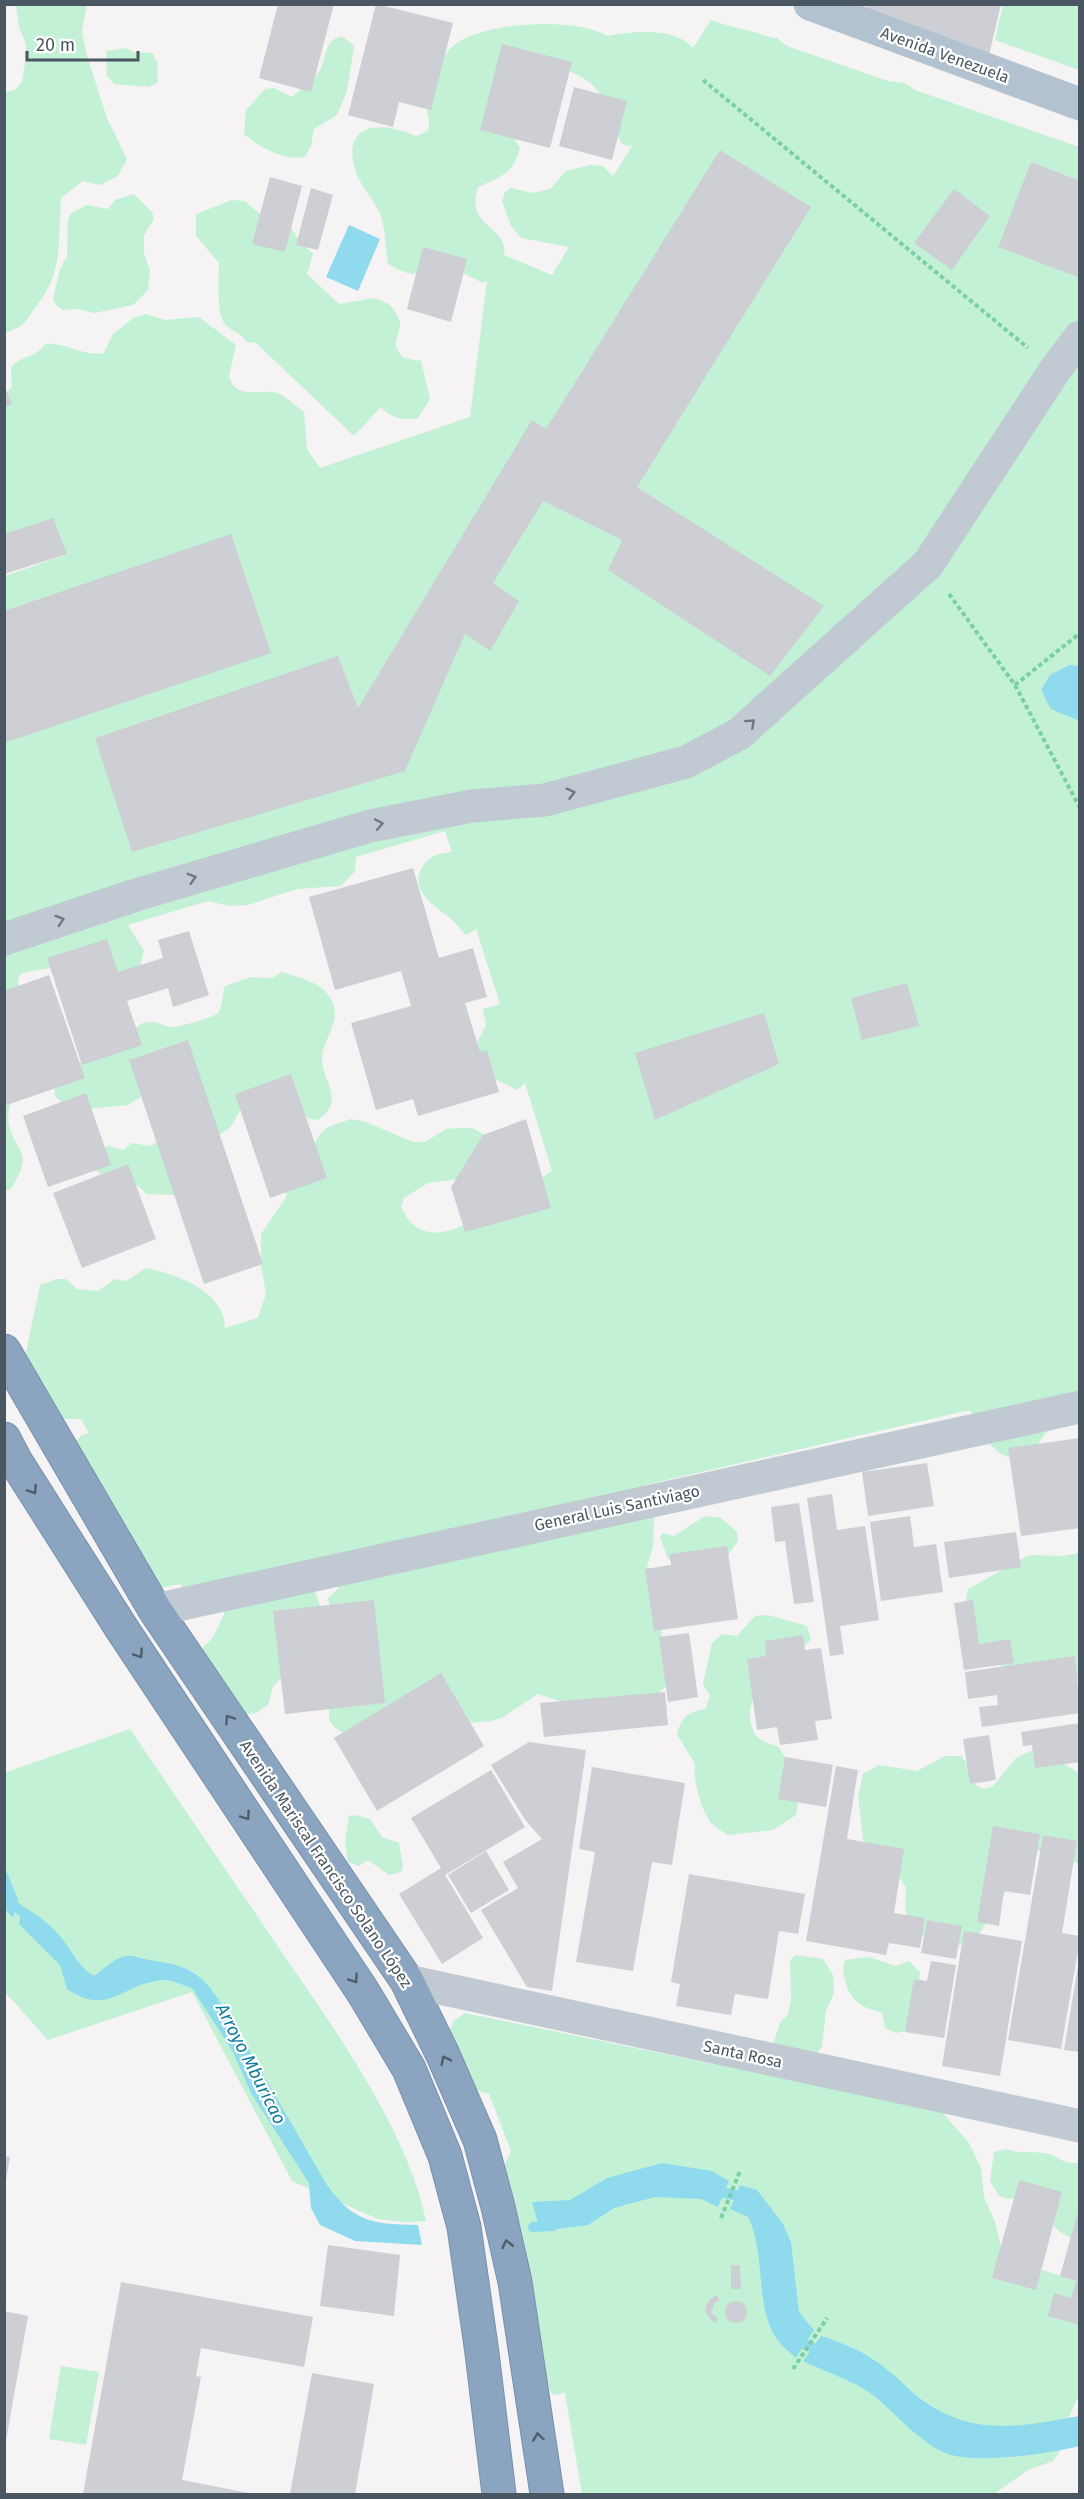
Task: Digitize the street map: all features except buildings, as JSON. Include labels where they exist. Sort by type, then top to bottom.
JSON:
[{"type":"highway","name":"Avenida Mariscal Francisco Solano López","points":[[4,1351],[155,1610],[407,1981],[462,2094],[480,2140],[515,2282],[547,2494]]},
{"type":"highway","points":[[4,1439],[16,1462],[116,1619],[363,1992],[409,2069],[445,2156],[464,2227],[482,2353],[498,2494]]},
{"type":"main road","name":"Avenida Venezuela","points":[[810,4],[1080,104]]},
{"type":"street","points":[[4,939],[136,895],[370,826],[472,806],[545,800],[687,762],[739,734],[928,564],[1055,370],[1080,337]]},
{"type":"street","name":"General Luis Santiviago","points":[[155,1610],[1080,1407]]},
{"type":"street","name":"Santa Rosa","points":[[407,1981],[1080,2126]]},
{"type":"path","points":[[703,80],[1055,370]]},
{"type":"path","points":[[928,564],[1015,686],[1080,808]]},
{"type":"path","points":[[1015,686],[1080,633]]},
{"type":"path","points":[[721,2218],[740,2171]]},
{"type":"path","points":[[793,2369],[827,2318]]},
{"type":"green space","points":[[16,5],[87,5],[82,31],[87,56],[107,118],[127,159],[118,176],[100,185],[83,181],[61,198],[58,253],[52,279],[26,322],[5,333],[5,92],[15,90],[22,82],[26,44],[19,27]]},
{"type":"green space","points":[[1003,5],[1079,5],[1079,70],[995,40]]},
{"type":"green space","points":[[711,20],[777,38],[787,46],[888,81],[905,83],[915,90],[1079,147],[1079,1413],[1056,1426],[1043,1437],[1035,1449],[1021,1456],[1011,1457],[994,1448],[980,1430],[970,1410],[645,1485],[655,1498],[653,1547],[647,1566],[657,1594],[662,1637],[678,1677],[653,1697],[568,1704],[538,1694],[503,1717],[492,1721],[343,1733],[329,1720],[331,1613],[328,1598],[338,1589],[339,1555],[307,1569],[323,1614],[283,1677],[273,1686],[268,1705],[256,1713],[237,1715],[194,1657],[213,1637],[224,1615],[224,1581],[184,1590],[180,1584],[145,1591],[77,1510],[61,1478],[63,1453],[82,1435],[89,1433],[81,1419],[46,1419],[17,1370],[26,1352],[40,1285],[57,1279],[66,1279],[77,1289],[98,1291],[115,1279],[126,1281],[146,1268],[184,1280],[208,1294],[223,1315],[225,1328],[258,1318],[266,1294],[261,1265],[261,1234],[286,1197],[288,1183],[321,1133],[330,1126],[351,1119],[366,1122],[413,1142],[425,1142],[446,1129],[457,1128],[472,1128],[487,1136],[466,1178],[428,1183],[404,1198],[401,1207],[411,1222],[422,1230],[434,1233],[461,1226],[488,1212],[552,1171],[525,1083],[517,1090],[493,1078],[475,1047],[486,1025],[483,1009],[500,1004],[476,929],[466,935],[426,898],[419,887],[419,874],[426,862],[436,855],[452,852],[445,831],[356,857],[355,871],[341,886],[297,889],[248,905],[229,906],[208,901],[128,925],[144,951],[139,970],[131,980],[61,966],[21,973],[18,981],[23,1010],[8,1118],[10,1130],[23,1158],[18,1176],[10,1190],[5,1190],[5,576],[65,555],[5,545],[4,394],[12,387],[11,368],[19,361],[38,352],[45,344],[60,345],[88,353],[104,353],[113,334],[133,318],[146,314],[165,320],[199,317],[236,345],[229,376],[232,384],[242,391],[278,393],[304,412],[307,449],[320,468],[470,417],[487,281],[483,283],[447,265],[424,273],[411,274],[388,264],[380,214],[355,169],[352,153],[354,141],[368,129],[379,127],[404,131],[416,136],[428,131],[426,100],[438,67],[449,50],[462,40],[480,33],[502,28],[550,24],[592,30],[607,36],[640,32],[664,33],[685,41],[693,48]],"holes":[[[564,69],[591,84],[603,100],[615,132],[623,145],[632,146],[613,176],[603,166],[590,165],[566,171],[550,189],[533,193],[511,188],[505,192],[502,201],[511,226],[521,238],[569,247],[552,275],[504,255],[504,245],[500,237],[481,219],[475,200],[478,187],[505,174],[514,164],[520,148],[511,133]]]},
{"type":"green space","points":[[342,36],[354,46],[347,91],[337,115],[314,129],[311,146],[305,157],[289,157],[272,152],[244,134],[246,110],[265,89],[274,88],[292,97],[318,74],[329,45]]},
{"type":"green space","points":[[126,48],[133,52],[152,53],[157,61],[158,82],[149,87],[114,84],[107,76],[106,51]]},
{"type":"green space","points":[[134,194],[152,212],[154,219],[144,235],[144,253],[150,271],[148,290],[133,305],[94,313],[77,309],[63,310],[53,299],[60,269],[67,256],[68,220],[71,213],[87,205],[108,209],[115,200]]},
{"type":"green space","points":[[232,200],[245,201],[264,218],[290,225],[297,238],[313,254],[307,274],[339,304],[374,298],[391,306],[400,323],[397,349],[404,358],[421,361],[430,399],[418,418],[398,418],[381,407],[354,436],[256,343],[247,342],[225,324],[219,304],[219,263],[196,236],[196,214]]},
{"type":"green space","points":[[282,972],[323,989],[334,1008],[335,1016],[322,1058],[332,1098],[331,1105],[318,1120],[309,1119],[302,1112],[244,1107],[230,1127],[214,1136],[142,1096],[128,1105],[87,1109],[65,1106],[54,1095],[57,1081],[84,1060],[143,1023],[154,1022],[174,1027],[210,1017],[220,1010],[225,986],[251,977],[272,978]]},
{"type":"green space","points":[[164,1138],[177,1195],[146,1194],[136,1185],[109,1178],[97,1171],[96,1151],[109,1146],[123,1150],[132,1143],[150,1146]]},
{"type":"green space","points":[[705,1516],[721,1518],[737,1532],[738,1541],[727,1556],[672,1561],[668,1559],[660,1537],[663,1533],[674,1536]]},
{"type":"green space","points":[[1079,1553],[1079,1680],[1073,1675],[1013,1672],[982,1655],[967,1614],[968,1589],[1029,1555],[1063,1556]]},
{"type":"green space","points":[[768,1615],[807,1626],[811,1639],[760,1687],[750,1710],[751,1724],[757,1736],[778,1746],[792,1770],[797,1796],[796,1815],[773,1830],[728,1835],[708,1819],[696,1786],[695,1764],[677,1734],[683,1719],[694,1712],[705,1709],[710,1696],[703,1684],[712,1643],[722,1634],[737,1636],[755,1616]]},
{"type":"green space","points":[[130,1729],[367,2082],[404,2153],[417,2187],[426,2221],[405,2222],[378,2219],[292,2181],[192,1992],[48,2040],[5,1992],[4,1773]]},
{"type":"green space","points":[[1037,1748],[1079,1773],[1079,1864],[1050,1850],[1031,1852],[976,1939],[960,1945],[919,1936],[909,1927],[905,1907],[906,1888],[895,1870],[864,1847],[858,1796],[863,1774],[879,1765],[917,1771],[945,1756],[961,1756],[971,1769],[975,1785],[984,1789],[993,1786],[1016,1758]]},
{"type":"green space","points":[[355,1815],[370,1819],[382,1837],[399,1843],[403,1866],[401,1872],[389,1875],[368,1860],[359,1866],[348,1862],[345,1842],[349,1816]]},
{"type":"green space","points":[[795,1955],[823,1959],[833,1975],[834,1993],[826,2011],[822,2047],[805,2067],[942,2112],[969,2143],[981,2168],[984,2197],[995,2222],[1004,2258],[1074,2280],[1079,2287],[1079,2395],[1067,2421],[1071,2435],[1053,2461],[1028,2470],[994,2494],[582,2494],[565,2393],[553,2395],[546,2385],[490,2197],[511,2151],[489,2094],[472,2087],[458,2076],[438,2045],[453,2024],[452,2022],[465,2013],[776,2077],[766,2063],[781,2021],[788,2015],[791,1998],[790,1961]]},
{"type":"green space","points":[[869,1957],[896,1966],[909,1961],[920,1972],[919,1988],[909,2030],[896,2033],[885,2028],[882,2013],[861,2005],[847,1987],[844,1976],[845,1960]]},
{"type":"green space","points":[[1006,2149],[1044,2153],[1063,2161],[1079,2163],[1079,2234],[1071,2238],[1060,2232],[1022,2197],[1009,2199],[999,2196],[990,2181],[994,2152]]},
{"type":"green space","points":[[61,2366],[99,2372],[86,2445],[49,2439]]},
{"type":"water","points":[[349,225],[380,239],[358,291],[326,277]]},
{"type":"water","points":[[1069,665],[1079,666],[1079,721],[1051,709],[1041,690],[1050,675]]},
{"type":"water","points":[[5,1868],[18,1899],[13,1918],[5,1909]]},
{"type":"water","points":[[22,1906],[51,1927],[79,1963],[94,1976],[113,1961],[129,1956],[177,1965],[196,1974],[211,1989],[227,2012],[327,2185],[337,2198],[346,2207],[366,2219],[389,2224],[418,2225],[422,2245],[355,2241],[320,2225],[311,2208],[309,2183],[251,2093],[233,2052],[192,1988],[165,1980],[150,1982],[106,1999],[94,2000],[82,1997],[67,1989],[60,1965],[19,1924]]},
{"type":"water","points":[[662,2163],[712,2171],[729,2181],[718,2207],[701,2199],[655,2197],[614,2208],[588,2225],[540,2231],[532,2202],[570,2200],[607,2178]]},
{"type":"water","points":[[740,2185],[757,2190],[783,2224],[791,2242],[799,2312],[814,2330],[796,2358],[776,2338],[765,2311],[757,2246],[748,2217],[730,2209]]},
{"type":"water","points":[[821,2336],[866,2355],[925,2402],[944,2413],[963,2420],[1000,2426],[1079,2416],[1079,2446],[1033,2455],[995,2458],[961,2457],[938,2450],[866,2390],[803,2361]]},
{"type":"waterway","name":"Arroyo Mburicao","points":[[4,1897],[32,1920]]},
{"type":"waterway","name":"Arroyo Mburicao","points":[[711,2190],[748,2198]]},
{"type":"waterway","name":"Arroyo Mburicao","points":[[533,2227],[553,2226]]},
{"type":"waterway","name":"Arroyo Mburicao","points":[[796,2336],[799,2342],[825,2353]]}]
